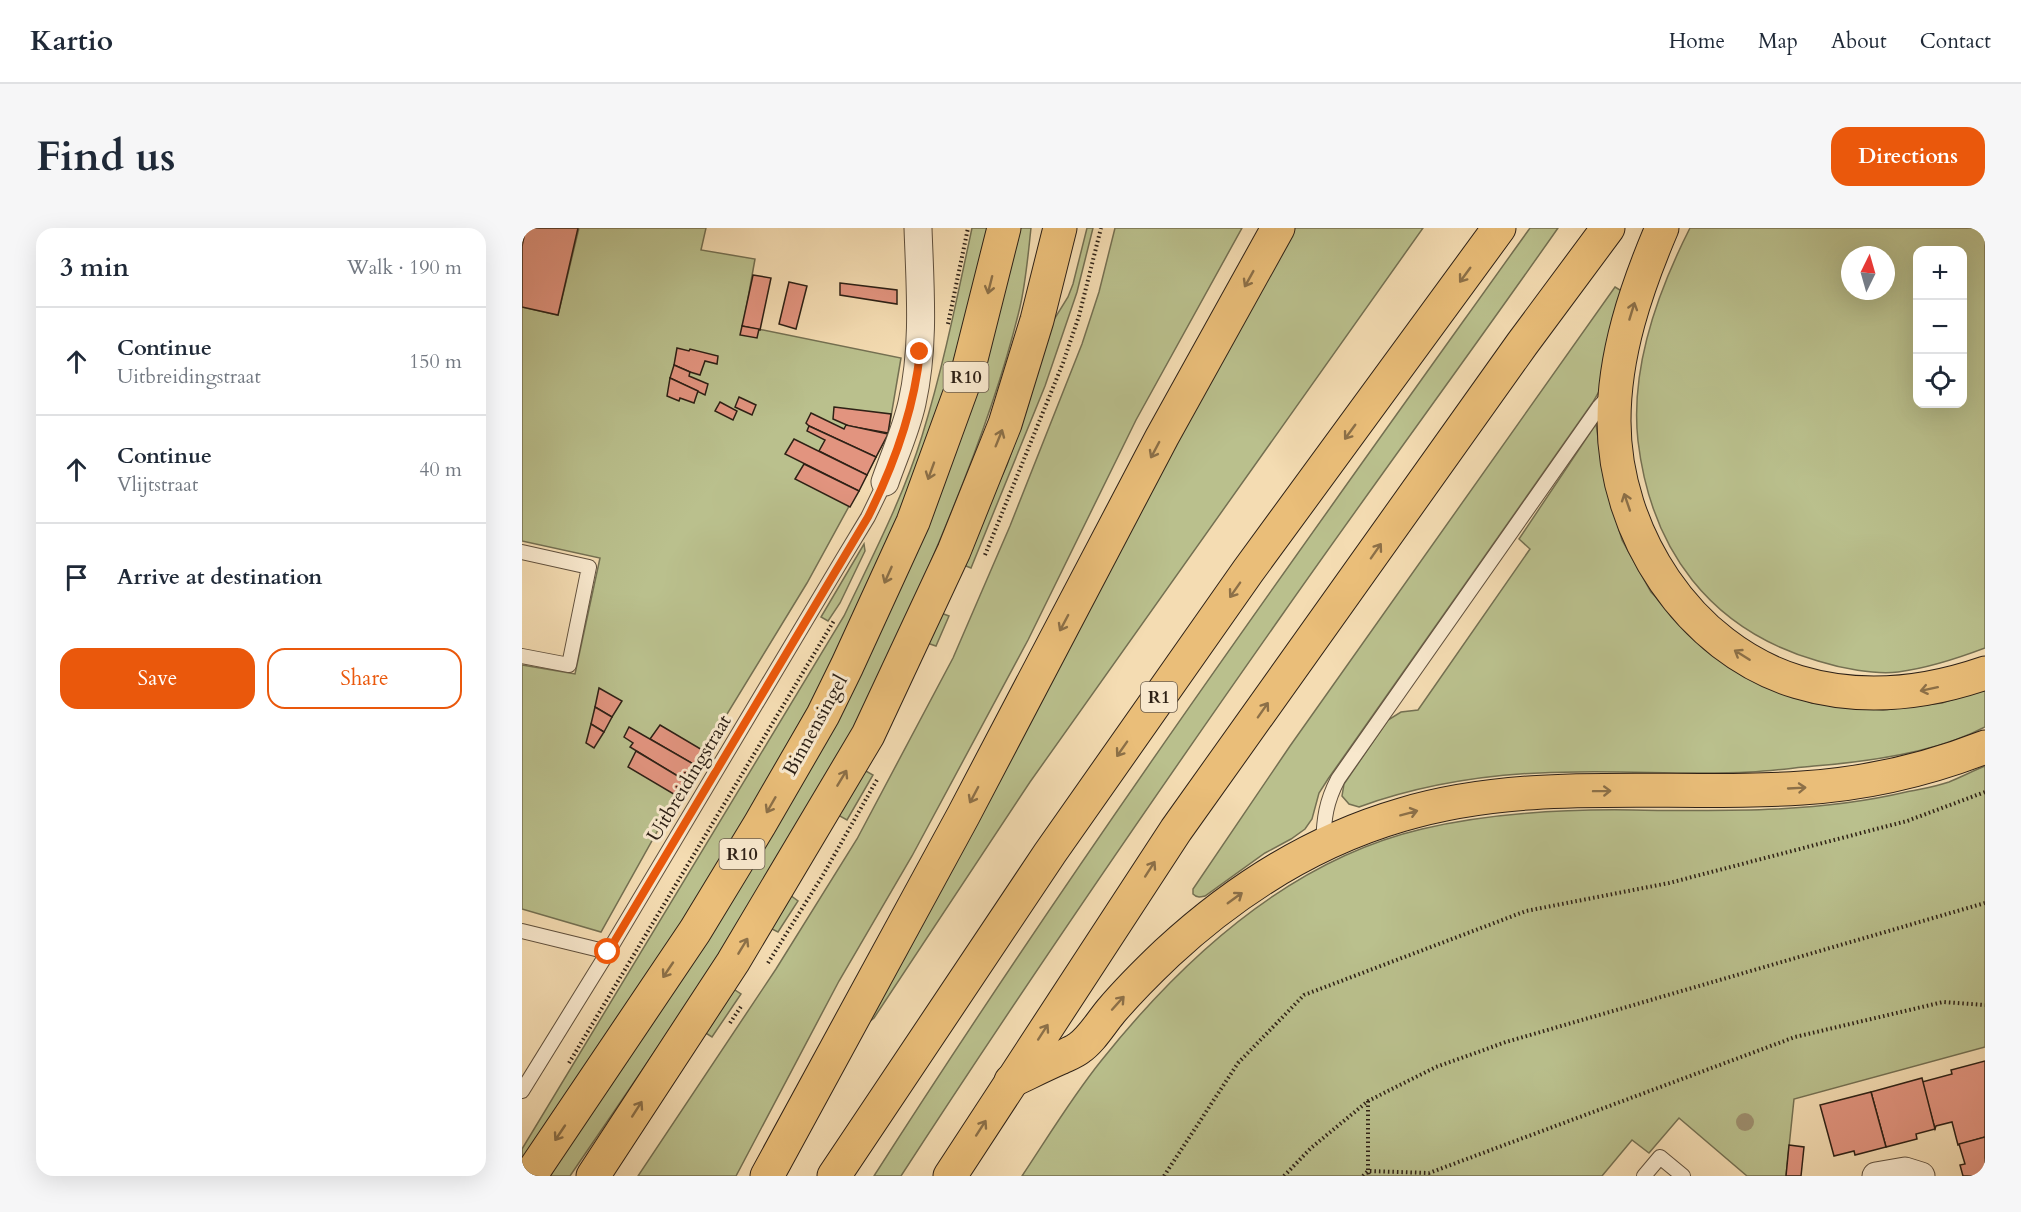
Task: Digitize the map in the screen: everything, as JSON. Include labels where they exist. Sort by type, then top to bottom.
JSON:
[{"type":"main road","name":"Binnensingel","points":[[530,1176],[695,931],[823,715],[848,666],[912,522],[968,371],[1004,228]]},
{"type":"main road","name":"R10","points":[[593,1176],[733,962],[868,735],[954,551],[1005,423],[1037,320],[1060,228]]},
{"type":"main road","points":[[767,1176],[963,816],[1161,437],[1278,228]]},
{"type":"main road","name":"R1","points":[[834,1176],[1050,852],[1248,571],[1499,228]]},
{"type":"main road","points":[[951,1176],[1176,830],[1522,344],[1608,228]]},
{"type":"main road","points":[[1662,228],[1641,280],[1628,323],[1620,357],[1614,421],[1616,457],[1622,489],[1646,550],[1662,578],[1707,629],[1736,651],[1767,670],[1797,682],[1830,690],[1870,693],[1913,692],[1955,683],[1985,673]]},
{"type":"main road","points":[[1011,1081],[1080,1048],[1142,977],[1188,934],[1250,887],[1283,865],[1365,826],[1440,805],[1495,796],[1804,788],[1903,774],[1943,763],[1985,747]]},
{"type":"street","points":[[885,482],[912,405],[918,368],[922,330],[918,228]]},
{"type":"street","points":[[1876,1176],[1905,1171],[1921,1176]]},
{"type":"lane","points":[[1323,844],[1324,814],[1329,796],[1338,779],[1599,408],[1616,388]]},
{"type":"lane","name":"Uitbreidingstraat","points":[[522,1091],[608,952],[868,517],[885,482]]},
{"type":"lane","points":[[522,552],[589,567],[569,665],[522,656]]},
{"type":"lane","points":[[522,931],[608,952]]},
{"type":"lane","points":[[1644,1176],[1660,1157],[1683,1176]]},
{"type":"path","points":[[1164,1176],[1238,1063],[1304,995],[1526,910],[1669,883],[1907,821],[1985,792]]},
{"type":"path","points":[[1284,1176],[1311,1148],[1368,1101],[1436,1067],[1506,1042],[1985,903]]},
{"type":"path","points":[[1363,1176],[1429,1173],[1795,1037],[1943,1002],[1985,1005]]},
{"type":"path","points":[[1368,1101],[1368,1174]]},
{"type":"green space","points":[[579,228],[706,228],[701,250],[755,259],[743,326],[901,358],[888,434],[876,457],[807,583],[677,796],[601,932],[522,909],[522,665],[575,674],[600,558],[522,541],[522,307],[558,315]]},
{"type":"green space","points":[[972,228],[991,228],[964,328],[932,428],[901,510],[825,678],[711,879],[522,1160],[522,1149],[844,616],[896,505],[922,436],[943,359]]},
{"type":"green space","points":[[1020,228],[1031,228],[1025,278],[1013,335],[996,392],[944,530],[871,694],[808,812],[706,974],[570,1176],[551,1176],[553,1168],[771,836],[1015,250]]},
{"type":"green space","points":[[1087,228],[1093,228],[1077,292],[1045,386],[971,568],[961,564],[1007,465],[1028,405],[1050,326],[1068,297],[1073,284]]},
{"type":"green space","points":[[1115,228],[1242,228],[1136,420],[1028,640],[912,856],[839,981],[736,1176],[638,1176],[776,969],[857,839],[953,658],[1010,526],[1082,344],[1099,292]]},
{"type":"green space","points":[[1293,228],[1423,228],[1030,782],[874,1018],[868,1023],[866,1014]]},
{"type":"green space","points":[[1530,228],[1558,228],[1316,566],[1185,754],[1041,964],[901,1176],[874,1176],[1032,935],[1114,816]]},
{"type":"green space","points":[[1690,228],[1985,228],[1985,648],[1942,663],[1898,672],[1868,672],[1837,666],[1780,647],[1746,629],[1717,607],[1692,580],[1672,550],[1656,517],[1645,480],[1638,441],[1638,386],[1642,359],[1657,304]]},
{"type":"green space","points":[[1615,287],[1625,293],[1602,386],[1593,402],[1328,779],[1319,793],[1312,819],[1305,829],[1265,853],[1205,896],[1194,895],[1193,889],[1290,746]]},
{"type":"green space","points":[[1596,424],[1603,473],[1622,540],[1651,592],[1697,639],[1755,681],[1812,703],[1883,710],[1942,703],[1985,689],[1985,727],[1966,736],[1924,749],[1856,762],[1729,773],[1550,772],[1494,776],[1412,791],[1359,807],[1349,804],[1342,796],[1344,784],[1388,720],[1401,712],[1418,710],[1530,549],[1519,539]]},
{"type":"green space","points":[[864,544],[865,551],[840,603],[828,621],[821,617]]},
{"type":"green space","points":[[941,613],[949,616],[936,646],[927,643]]},
{"type":"green space","points":[[1985,766],[1985,1047],[1794,1099],[1786,1176],[1747,1176],[1679,1118],[1649,1153],[1632,1140],[1602,1176],[1022,1176],[1101,1061],[1167,986],[1204,951],[1243,918],[1284,889],[1328,864],[1374,844],[1422,829],[1474,819],[1527,813],[1607,810],[1736,810],[1839,804],[1938,785]]},
{"type":"green space","points":[[864,770],[873,775],[847,820],[838,815]]},
{"type":"green space","points":[[790,895],[798,901],[778,932],[770,928]]},
{"type":"green space","points":[[732,988],[741,994],[712,1037],[704,1032]]},
{"type":"building","points":[[526,228],[578,228],[558,315],[522,307],[522,246]]},
{"type":"building","points":[[753,275],[771,278],[760,330],[742,326]]},
{"type":"building","points":[[789,282],[807,286],[796,329],[779,324]]},
{"type":"building","points":[[840,283],[897,290],[897,304],[840,295]]},
{"type":"building","points":[[742,326],[759,329],[757,338],[740,335]]},
{"type":"building","points":[[677,348],[718,356],[717,364],[705,361],[700,375],[690,372],[674,365]]},
{"type":"building","points":[[674,365],[690,372],[689,376],[708,384],[705,395],[670,378]]},
{"type":"building","points":[[670,378],[698,391],[694,403],[680,398],[679,401],[667,396]]},
{"type":"building","points":[[739,397],[756,405],[752,415],[735,407]]},
{"type":"building","points":[[720,402],[737,411],[733,420],[715,411]]},
{"type":"building","points":[[834,407],[891,414],[888,433],[849,426],[833,419]]},
{"type":"building","points":[[811,413],[844,429],[846,425],[888,434],[876,457],[809,426],[806,423]]},
{"type":"building","points":[[809,426],[876,457],[867,475],[819,451],[825,440],[807,431]]},
{"type":"building","points":[[794,439],[867,475],[859,491],[785,454]]},
{"type":"building","points":[[804,464],[859,491],[850,507],[795,479]]},
{"type":"building","points":[[599,688],[622,701],[612,717],[595,707]]},
{"type":"building","points":[[595,707],[612,717],[604,732],[591,724]]},
{"type":"building","points":[[591,724],[604,732],[594,748],[586,743]]},
{"type":"building","points":[[660,725],[704,751],[695,765],[650,739]]},
{"type":"building","points":[[629,727],[695,765],[686,781],[630,747],[633,743],[624,737]]},
{"type":"building","points":[[636,751],[686,781],[677,796],[628,767]]},
{"type":"building","points":[[1985,1061],[1985,1137],[1958,1145],[1952,1122],[1936,1126],[1935,1129],[1922,1082],[1952,1074],[1951,1070]]},
{"type":"building","points":[[1922,1078],[1935,1129],[1916,1134],[1917,1139],[1886,1147],[1871,1092]]},
{"type":"building","points":[[1871,1092],[1886,1147],[1855,1155],[1854,1151],[1834,1156],[1820,1105]]},
{"type":"building","points":[[1985,1137],[1985,1176],[1963,1176],[1960,1165],[1965,1164],[1959,1144]]},
{"type":"building","points":[[1789,1145],[1804,1147],[1801,1176],[1786,1176]]},
{"type":"route","points":[[608,952],[868,517],[885,482],[907,421],[912,405],[920,352]]}]
